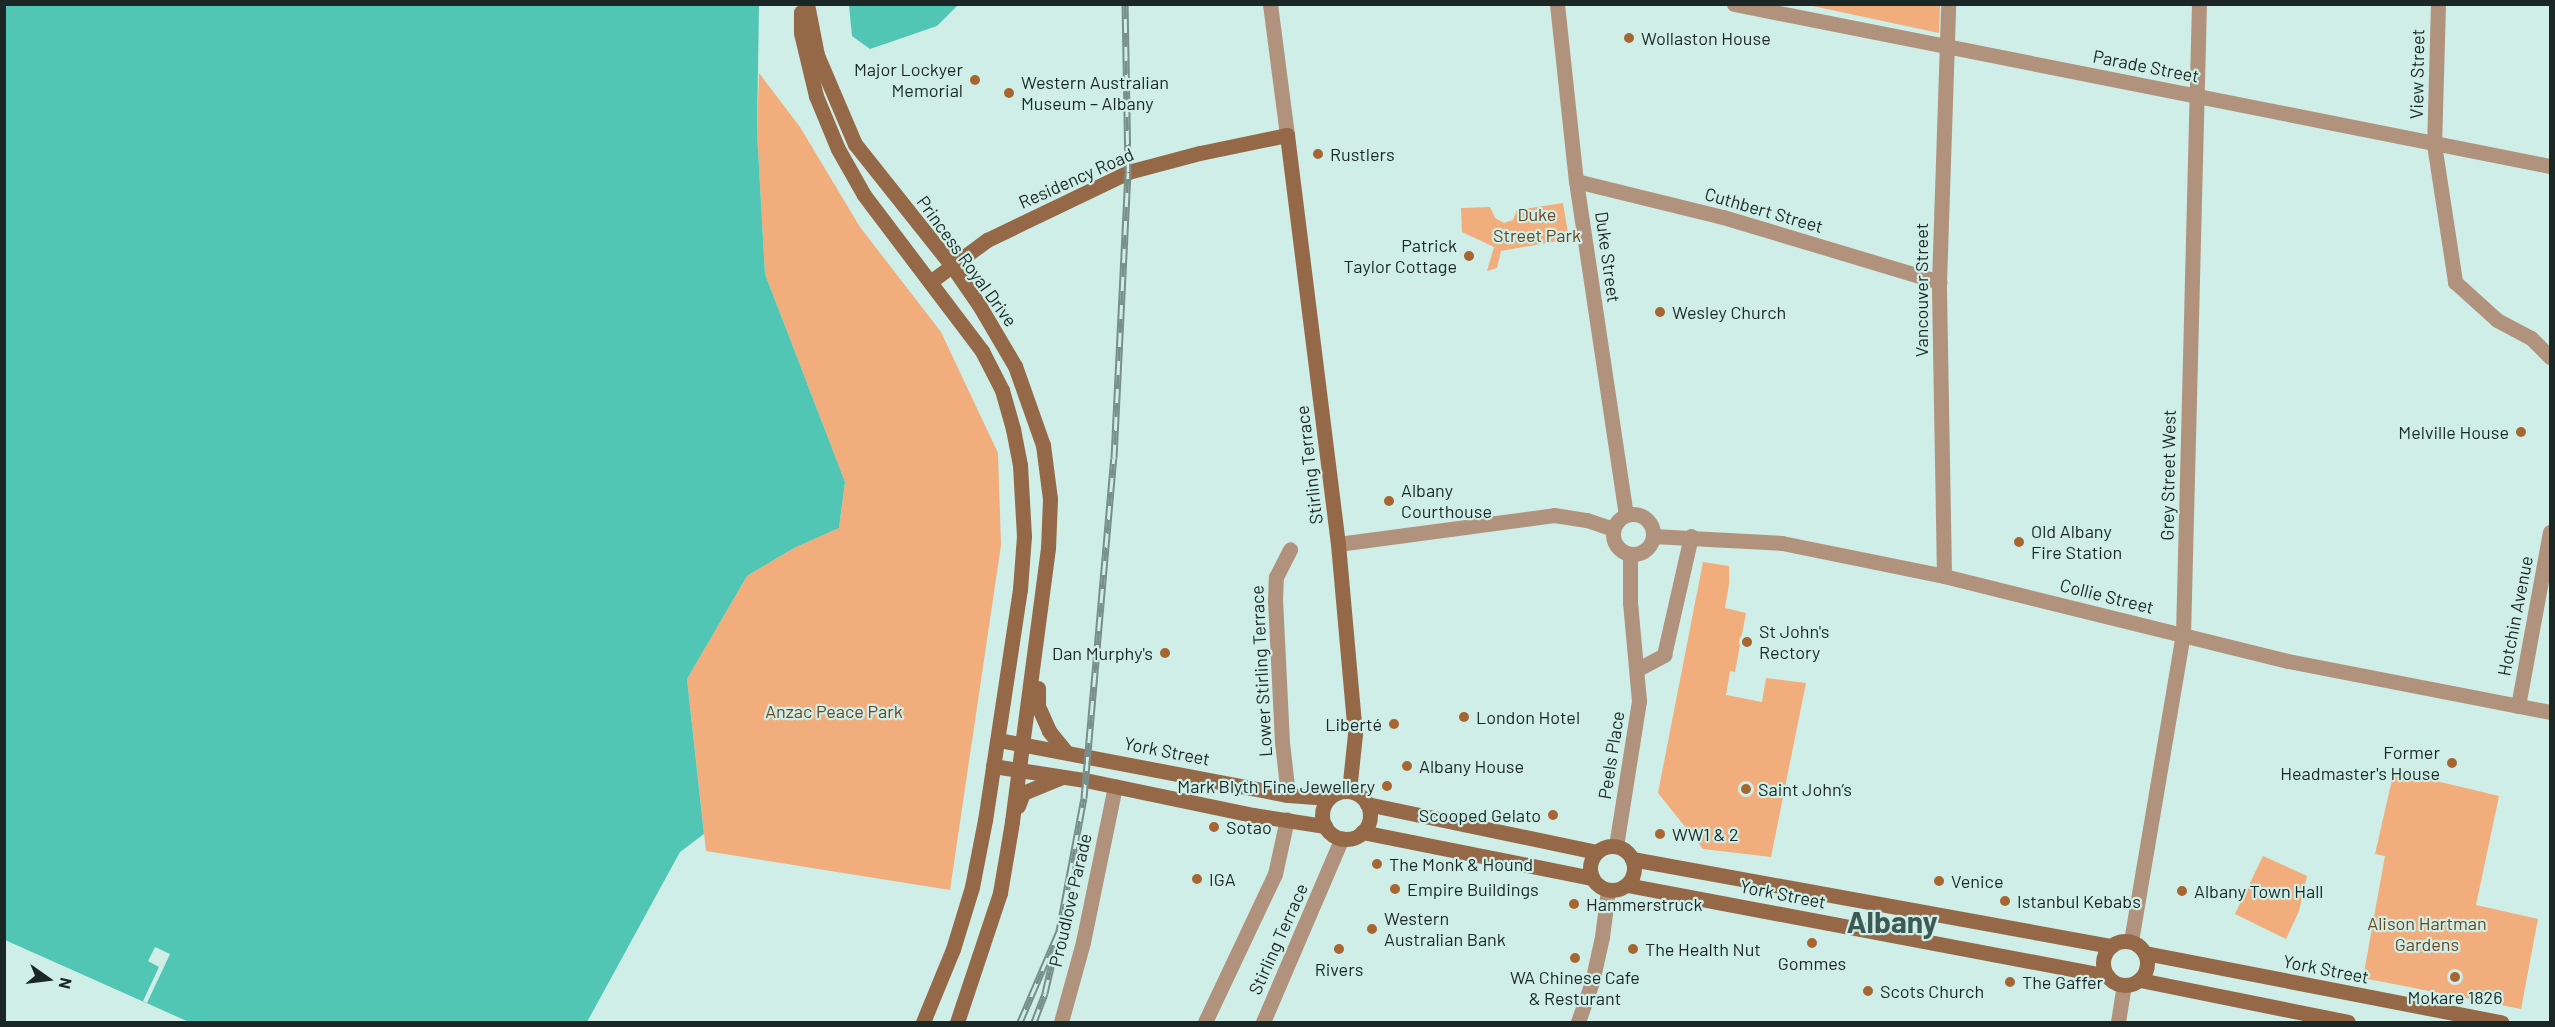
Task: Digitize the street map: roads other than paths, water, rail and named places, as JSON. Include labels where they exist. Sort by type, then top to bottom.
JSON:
[{"type":"main road","points":[[801,4],[801,33],[816,96],[838,149],[864,195],[982,351],[1002,390],[1020,465],[1024,536],[1020,589],[999,740],[972,887],[952,949],[923,1023]]},
{"type":"main road","name":"Princess Royal Drive","points":[[807,4],[817,55],[855,144],[952,266],[979,305],[1015,366],[1043,445],[1050,499],[1043,583],[1012,822],[1000,892],[957,1023]]},
{"type":"main road","name":"Residency Road","points":[[930,282],[987,240],[1128,172],[1200,153],[1287,135]]},
{"type":"main road","name":"Stirling Terrace","points":[[1287,135],[1338,544],[1355,734],[1349,791]]},
{"type":"main road","points":[[1043,583],[1043,624],[1037,672],[1038,706],[1049,731],[1066,752]]},
{"type":"main road","name":"York Street","points":[[999,740],[1288,795],[1329,798]]},
{"type":"main road","points":[[1115,786],[1120,762]]},
{"type":"main road","points":[[993,766],[1085,780],[1325,826]]},
{"type":"main road","points":[[1012,822],[1023,793],[1062,777]]},
{"type":"main road","points":[[1342,791],[1349,791],[1362,798],[1367,804],[1369,818],[1362,832],[1356,836],[1342,838],[1329,832],[1325,826],[1322,811],[1329,798],[1342,791]]},
{"type":"main road","points":[[1287,819],[1288,795]]},
{"type":"main road","points":[[1367,804],[1596,852],[1616,846],[1632,858],[1634,872],[1627,885],[1608,890],[1596,884],[1592,878],[1590,864],[1596,852]]},
{"type":"main road","points":[[1362,832],[1592,878]]},
{"type":"main road","name":"York Street","points":[[1632,858],[2111,946]]},
{"type":"main road","name":"York Street","points":[[1627,885],[2107,976]]},
{"type":"main road","points":[[2140,980],[2147,967],[2145,952],[2131,941],[2121,941],[2111,946],[2103,960],[2107,976],[2124,985],[2140,980],[2348,1023]]},
{"type":"main road","name":"York Street","points":[[2145,952],[2501,1023]]},
{"type":"street","points":[[1270,4],[1287,135]]},
{"type":"street","name":"Duke Street","points":[[1557,4],[1576,181],[1626,514]]},
{"type":"street","name":"Parade Street","points":[[1734,4],[2550,166]]},
{"type":"street","name":"Vancouver Street","points":[[1944,576],[1939,282],[1948,4]]},
{"type":"street","name":"Grey Street West","points":[[2131,941],[2183,635],[2199,4]]},
{"type":"street","name":"View Street","points":[[2434,144],[2438,4]]},
{"type":"street","points":[[2434,144],[2455,282],[2497,320],[2531,338],[2550,357]]},
{"type":"street","name":"Cuthbert Street","points":[[1576,181],[1723,217],[1939,282]]},
{"type":"street","points":[[1626,514],[1640,515],[1646,519],[1653,536],[1647,548],[1630,554],[1618,548],[1614,542],[1613,529],[1616,522],[1626,514]]},
{"type":"street","points":[[1338,544],[1554,515],[1587,520],[1613,529]]},
{"type":"street","name":"Hotchin Avenue","points":[[2518,706],[2550,532]]},
{"type":"street","name":"Collie Street","points":[[1653,536],[1690,536],[1782,543],[1944,576],[2288,662],[2550,712]]},
{"type":"street","points":[[1638,669],[1664,655],[1690,536]]},
{"type":"street","name":"Lower Stirling Terrace","points":[[1288,795],[1282,742],[1275,601],[1276,578],[1290,549]]},
{"type":"street","name":"Peels Place","points":[[1616,846],[1637,722],[1638,669],[1630,603],[1630,554]]},
{"type":"street","name":"Proudlove Parade","points":[[1061,1023],[1083,942],[1115,786]]},
{"type":"street","points":[[1205,1023],[1275,874],[1287,819]]},
{"type":"street","name":"Stirling Terrace","points":[[1263,1023],[1342,838]]},
{"type":"street","points":[[1578,1023],[1597,960],[1608,890]]},
{"type":"street","points":[[2118,1023],[2124,985]]},
{"type":"railway","points":[[1020,1022],[1059,931],[1084,798],[1114,458],[1128,172],[1125,4]]},
{"type":"railway","points":[[1034,1022],[1045,993],[1052,963]]},
{"type":"place","name":"Wollaston House","points":[[1629,38]]},
{"type":"place","name":"Major Lockyer Memorial","points":[[975,80]]},
{"type":"place","name":"Western Australian Museum – Albany","points":[[1009,93]]},
{"type":"place","name":"Rustlers","points":[[1318,154]]},
{"type":"place","name":"Patrick Taylor Cottage","points":[[1469,256]]},
{"type":"place","name":"Wesley Church","points":[[1660,312]]},
{"type":"place","name":"Melville House","points":[[2521,432]]},
{"type":"place","name":"Albany Courthouse","points":[[1389,501]]},
{"type":"place","name":"Old Albany Fire Station","points":[[2019,542]]},
{"type":"place","name":"St John's Rectory","points":[[1747,642]]},
{"type":"place","name":"Dan Murphy's","points":[[1165,653]]},
{"type":"place","name":"London Hotel","points":[[1464,717]]},
{"type":"place","name":"Liberté","points":[[1394,724]]},
{"type":"place","name":"Former Headmaster's House","points":[[2452,763]]},
{"type":"place","name":"Albany House","points":[[1407,766]]},
{"type":"place","name":"Mark Blyth Fine Jewellery","points":[[1387,786]]},
{"type":"place","name":"Saint John’s","points":[[1746,789]]},
{"type":"place","name":"Scooped Gelato","points":[[1553,815]]},
{"type":"place","name":"Sotao","points":[[1214,827]]},
{"type":"place","name":"WW1 & 2","points":[[1660,834]]},
{"type":"place","name":"The Monk & Hound","points":[[1377,864]]},
{"type":"place","name":"IGA","points":[[1197,879]]},
{"type":"place","name":"Venice","points":[[1939,881]]},
{"type":"place","name":"Empire Buildings","points":[[1395,889]]},
{"type":"place","name":"Albany Town Hall","points":[[2182,891]]},
{"type":"place","name":"Istanbul Kebabs","points":[[2005,901]]},
{"type":"place","name":"Hammerstruck","points":[[1574,904]]},
{"type":"place","name":"Western Australian Bank","points":[[1372,929]]},
{"type":"place","name":"Gommes","points":[[1812,943]]},
{"type":"place","name":"Rivers","points":[[1339,949]]},
{"type":"place","name":"The Health Nut","points":[[1633,949]]},
{"type":"place","name":"WA Chinese Cafe & Resturant","points":[[1575,958]]},
{"type":"place","name":"Mokare 1826","points":[[2455,977]]},
{"type":"place","name":"The Gaffer","points":[[2010,982]]},
{"type":"place","name":"Scots Church","points":[[1868,991]]},
{"type":"district","name":"Albany","points":[[1892,921]]},
{"type":"park label","name":"Duke Street Park","points":[[1537,225]]},
{"type":"park label","name":"Anzac Peace Park","points":[[834,711]]},
{"type":"park label","name":"Alison Hartman Gardens","points":[[2427,934]]}]
